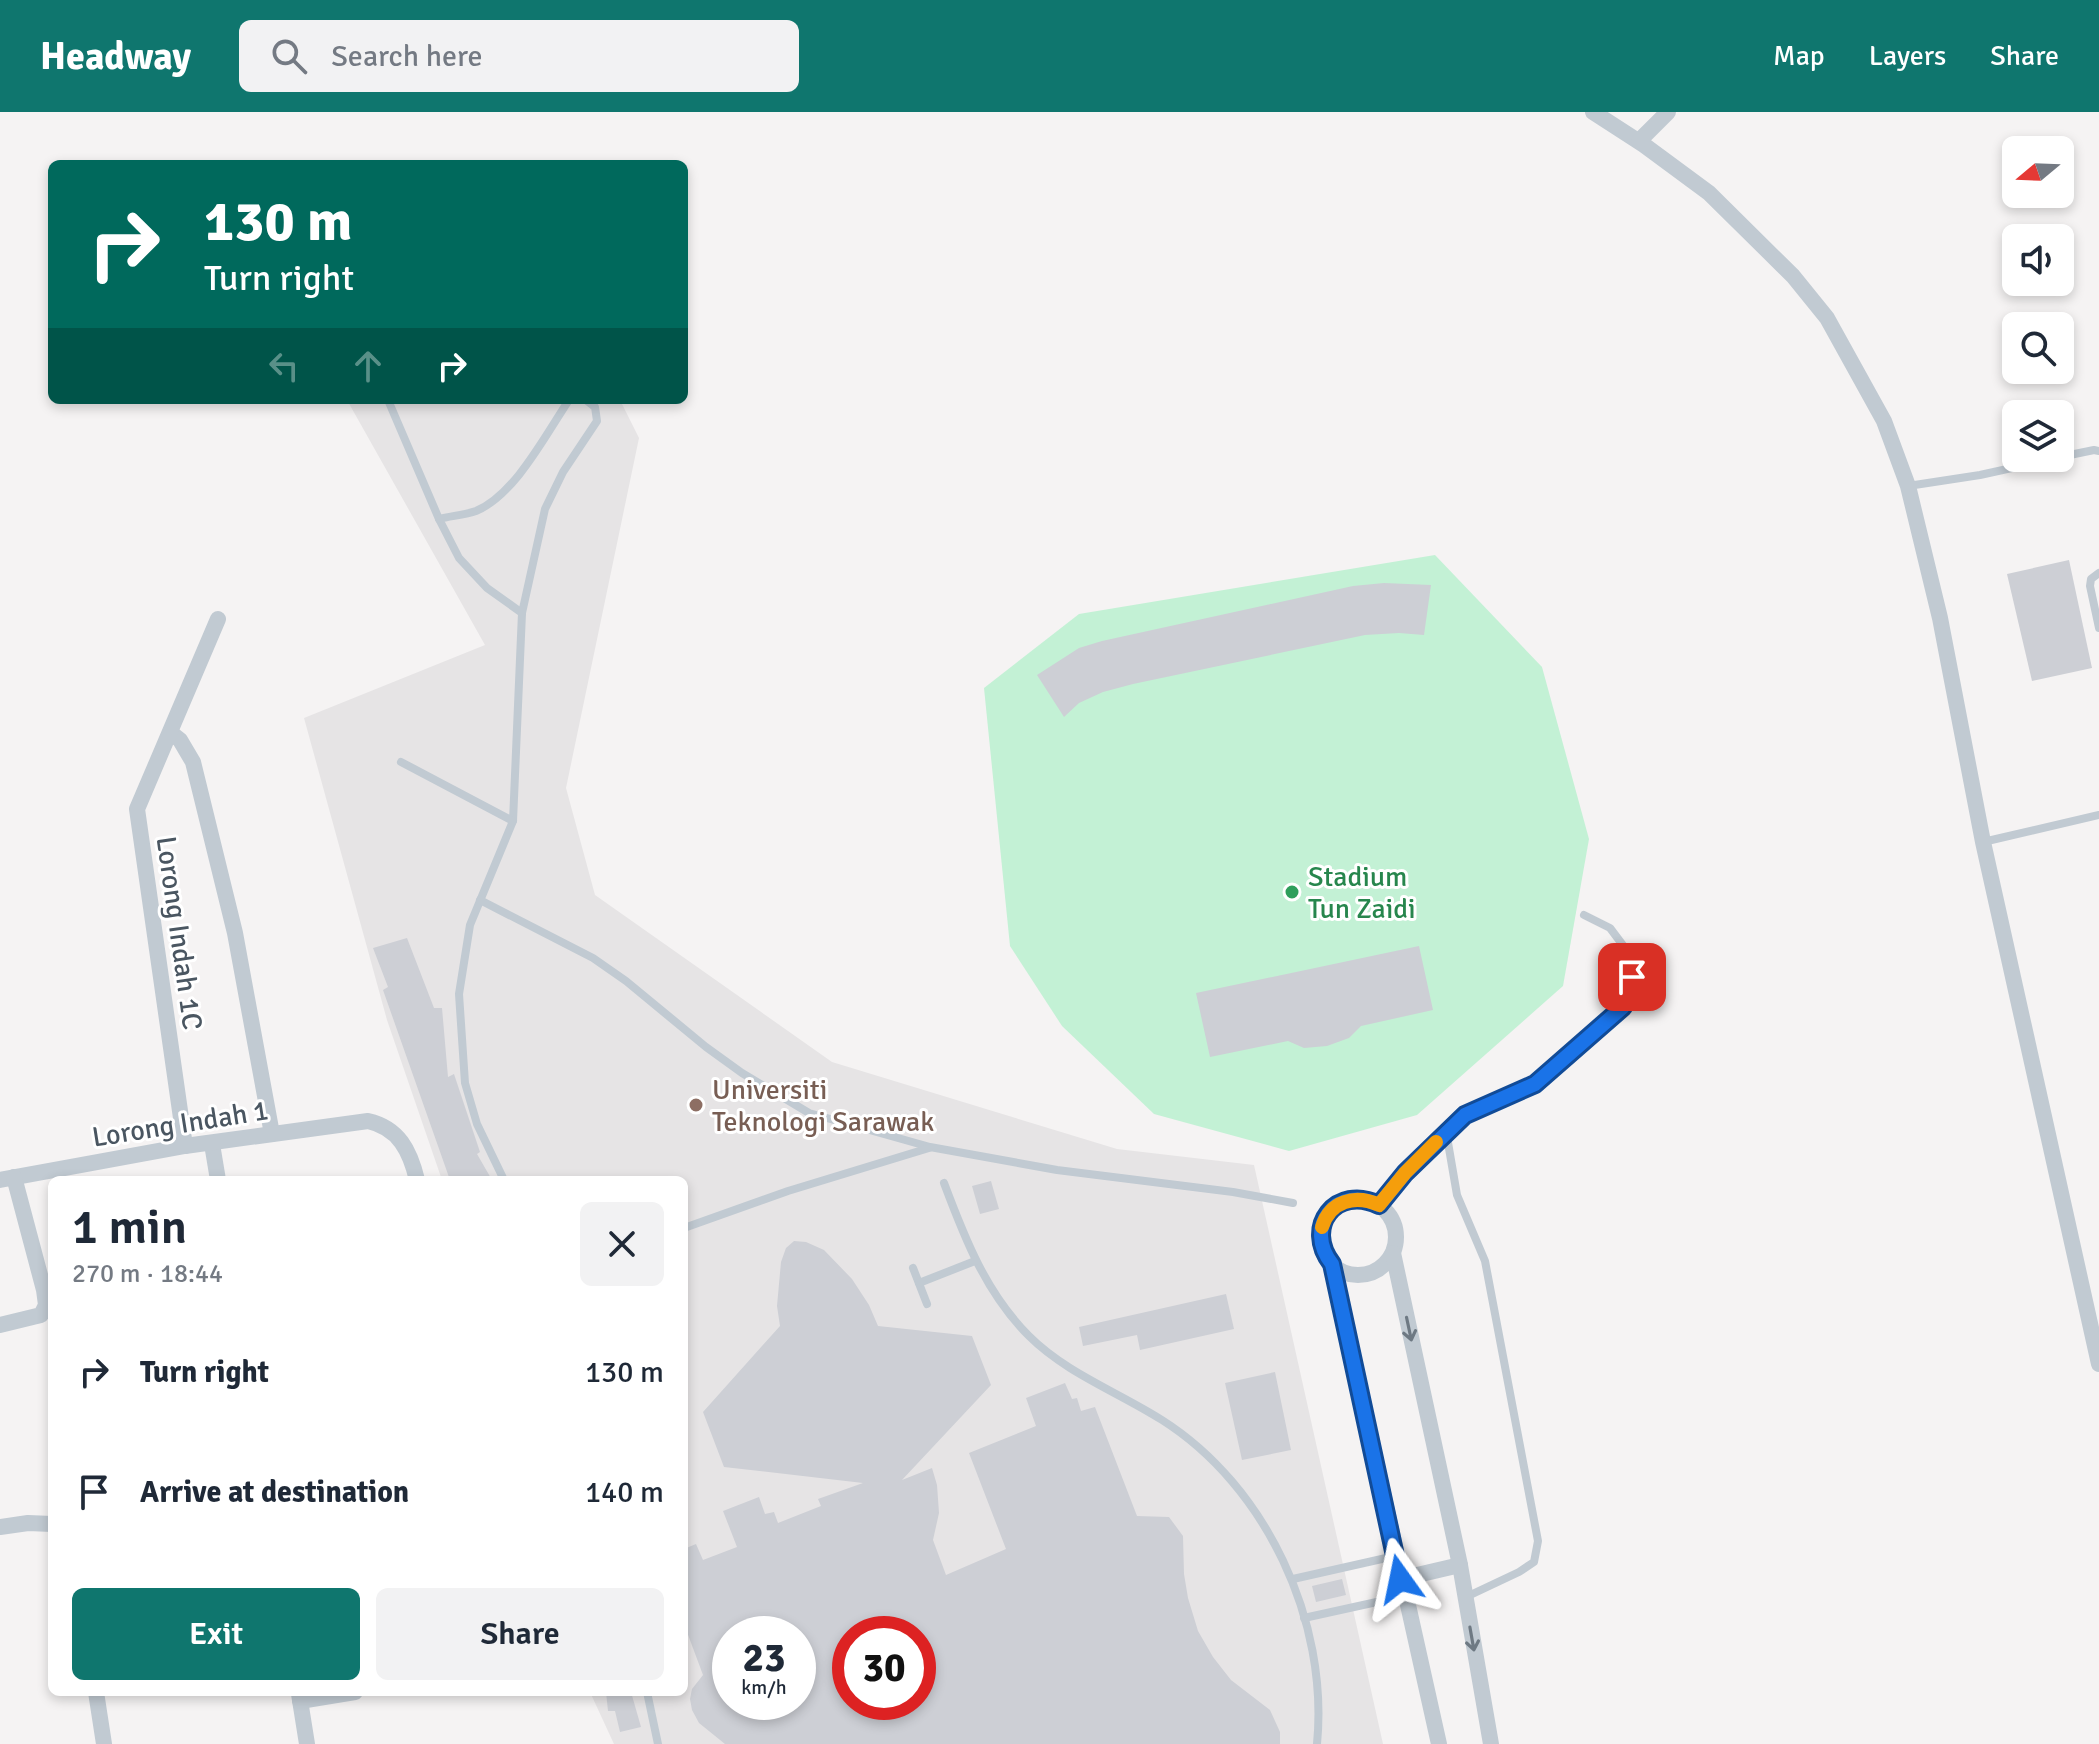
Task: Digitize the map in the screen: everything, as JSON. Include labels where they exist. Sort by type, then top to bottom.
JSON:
[{"type":"street","points":[[1593,112],[1639,141],[1719,202],[1793,276],[1827,318],[1884,421],[1908,486],[1940,618],[1983,842],[2094,1308],[2099,1364]]},
{"type":"street","points":[[1639,141],[1668,112]]},
{"type":"street","name":"Lorong Indah 1C","points":[[185,1146],[137,809],[218,619]]},
{"type":"street","name":"Lorong Indah 1C","points":[[171,733],[180,740],[193,762],[235,933],[272,1134]]},
{"type":"street","name":"Lorong Indah 1","points":[[7,1178],[185,1146],[368,1121],[386,1126],[399,1137],[412,1158],[416,1176]]},
{"type":"street","points":[[212,1144],[217,1176]]},
{"type":"street","points":[[0,1325],[41,1315],[46,1305],[44,1290],[7,1178]]},
{"type":"street","points":[[1350,1199],[1379,1205],[1393,1222],[1396,1243],[1393,1253],[1376,1271],[1365,1274],[1353,1275],[1332,1264],[1320,1243],[1324,1219],[1332,1209],[1350,1199]]},
{"type":"street","points":[[1393,1253],[1460,1565],[1491,1744]]},
{"type":"street","points":[[1332,1264],[1439,1744]]},
{"type":"street","points":[[0,1527],[48,1524]]},
{"type":"street","points":[[1400,1579],[1460,1565]]},
{"type":"street","points":[[97,1696],[104,1744]]},
{"type":"street","points":[[300,1696],[307,1744]]},
{"type":"lane","points":[[390,404],[459,558],[487,588],[522,613]]},
{"type":"lane","points":[[439,519],[476,511],[497,498],[522,470],[566,404]]},
{"type":"lane","points":[[502,1176],[477,1124],[465,1083],[459,994],[465,946],[480,900],[513,821],[522,613],[545,509],[563,472],[597,421],[595,407],[591,404]]},
{"type":"lane","points":[[2074,454],[2099,451]]},
{"type":"lane","points":[[1908,486],[2002,470]]},
{"type":"lane","points":[[2099,573],[2091,579],[2090,586],[2099,628]]},
{"type":"lane","points":[[401,762],[513,821]]},
{"type":"lane","points":[[1983,842],[2099,815]]},
{"type":"lane","points":[[480,900],[593,958],[718,1056],[809,1113],[930,1147],[1057,1170],[1233,1192],[1293,1203]]},
{"type":"lane","points":[[1379,1205],[1405,1173],[1465,1115],[1535,1084],[1623,1007],[1632,977],[1625,948],[1610,928],[1584,915]]},
{"type":"lane","points":[[1446,1131],[1457,1195],[1485,1261],[1538,1541],[1534,1562],[1465,1597]]},
{"type":"lane","points":[[688,1227],[788,1191],[930,1147]]},
{"type":"lane","points":[[944,1183],[975,1261],[1004,1306],[1028,1335],[1060,1362],[1164,1420],[1204,1450],[1228,1476],[1264,1527],[1293,1579],[1304,1618],[1315,1675],[1317,1744]]},
{"type":"lane","points":[[919,1283],[975,1261]]},
{"type":"lane","points":[[913,1268],[927,1304]]},
{"type":"lane","points":[[1293,1579],[1395,1556]]},
{"type":"lane","points":[[1304,1618],[1404,1596]]},
{"type":"lane","points":[[648,1696],[658,1744]]},
{"type":"shaded area","name":"Universiti Teknologi Sarawak","points":[[349,404],[622,404],[639,438],[566,788],[595,895],[832,1062],[1117,1149],[1254,1165],[1383,1744],[614,1744],[592,1696],[688,1696],[688,1176],[441,1176],[387,1020],[304,718],[485,645]]},
{"type":"green space","name":"Stadium Tun Zaidi","points":[[1435,555],[1542,667],[1589,839],[1563,986],[1417,1115],[1289,1151],[1154,1114],[1062,1026],[1010,946],[984,688],[1079,614]]},
{"type":"building","points":[[2069,560],[2092,668],[2032,681],[2007,574]]},
{"type":"building","points":[[1384,583],[1431,585],[1424,635],[1365,635],[1133,684],[1103,692],[1079,703],[1064,717],[1037,675],[1079,648],[1102,641],[1353,586]]},
{"type":"building","points":[[407,938],[434,1008],[442,1008],[448,1077],[454,1074],[480,1152],[477,1154],[490,1176],[449,1176],[383,990],[388,987],[373,948]]},
{"type":"building","points":[[1419,946],[1433,1010],[1361,1026],[1349,1038],[1327,1046],[1304,1048],[1288,1041],[1210,1057],[1196,993]]},
{"type":"building","points":[[991,1181],[999,1209],[980,1214],[972,1186]]},
{"type":"building","points":[[794,1241],[806,1242],[824,1250],[852,1279],[878,1326],[972,1336],[991,1385],[902,1480],[932,1468],[939,1513],[933,1540],[946,1575],[1006,1549],[969,1453],[1036,1426],[1026,1398],[1065,1383],[1072,1399],[1077,1398],[1081,1411],[1095,1407],[1137,1516],[1169,1517],[1183,1536],[1184,1574],[1198,1631],[1231,1680],[1270,1710],[1280,1732],[1280,1744],[725,1744],[699,1723],[690,1699],[692,1689],[703,1675],[688,1635],[688,1547],[696,1544],[703,1560],[737,1547],[723,1511],[759,1497],[765,1514],[774,1512],[778,1523],[821,1506],[818,1499],[863,1483],[724,1467],[703,1412],[780,1326],[777,1306],[781,1262],[786,1248]]},
{"type":"building","points":[[1226,1294],[1234,1329],[1140,1350],[1137,1335],[1083,1346],[1079,1327]]},
{"type":"building","points":[[1275,1372],[1291,1450],[1242,1460],[1225,1383]]},
{"type":"building","points":[[1342,1579],[1346,1595],[1316,1602],[1312,1586]]},
{"type":"building","points":[[606,1696],[632,1696],[641,1727],[620,1732],[615,1711],[608,1711]]},
{"type":"slow traffic","points":[[1322,1227],[1332,1209],[1350,1199],[1379,1205],[1436,1142]]},
{"type":"place","name":"Stadium Tun Zaidi","points":[[1292,892]]},
{"type":"place","name":"Universiti Teknologi Sarawak","points":[[696,1105]]},
{"type":"route","points":[[1400,1579],[1332,1264],[1320,1243],[1324,1219],[1332,1209],[1350,1199],[1379,1205],[1405,1173],[1465,1115],[1535,1084],[1623,1007],[1632,977]]}]
